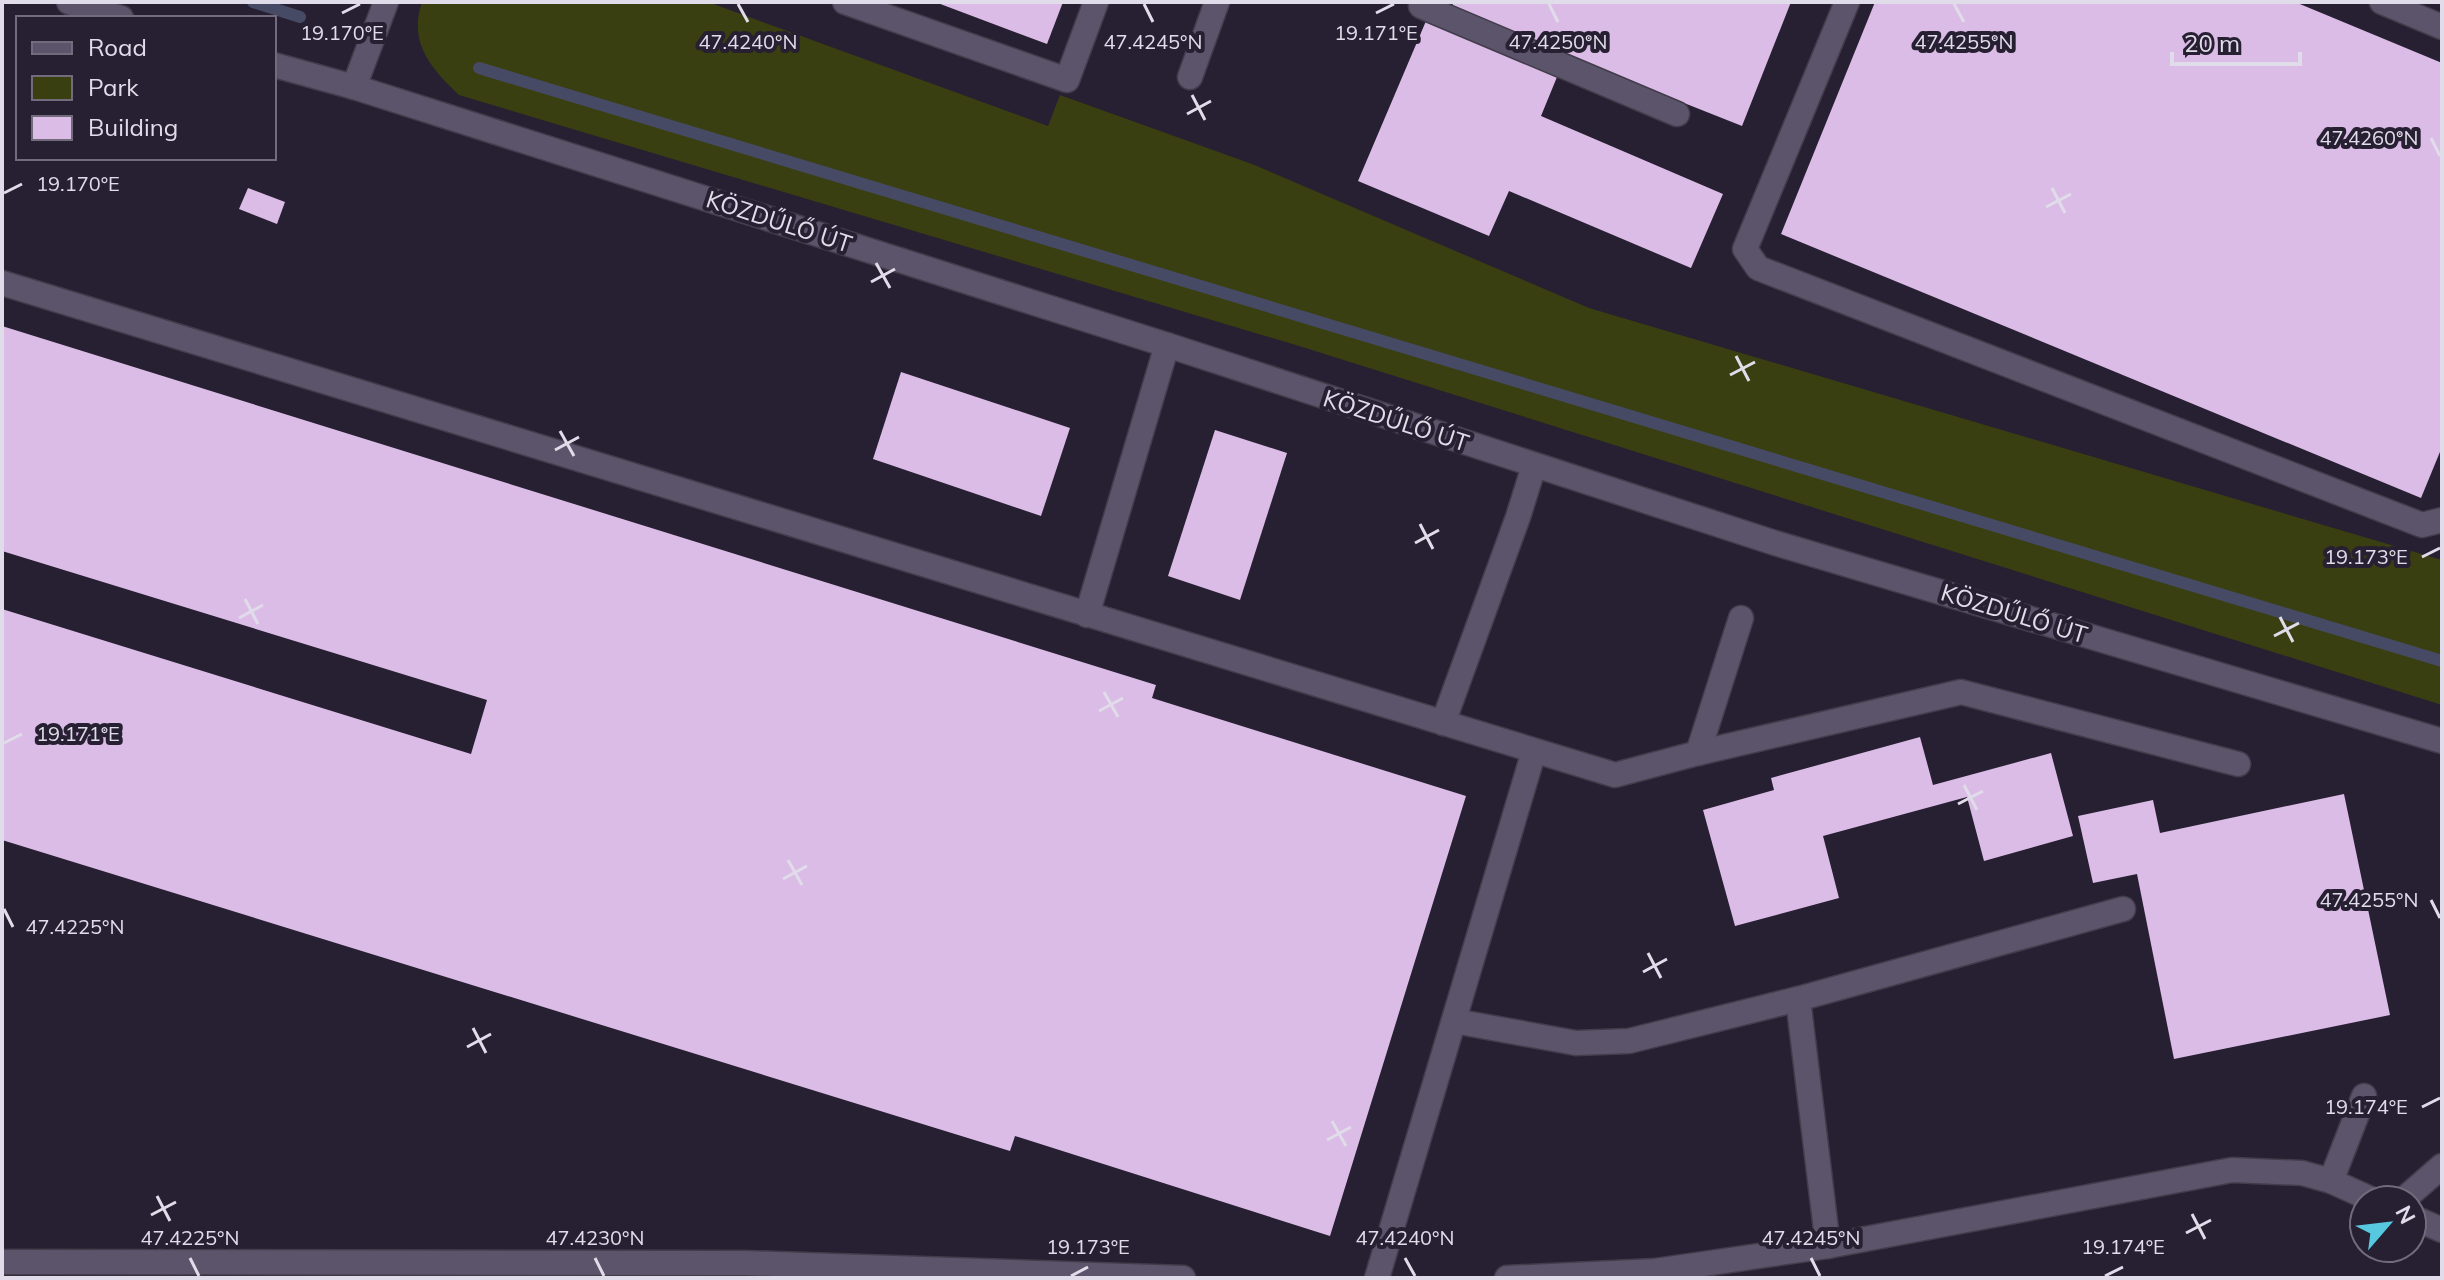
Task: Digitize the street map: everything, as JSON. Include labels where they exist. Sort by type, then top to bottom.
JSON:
[{"type":"street","points":[[69,2],[114,16]]},
{"type":"street","points":[[354,87],[386,2]]},
{"type":"street","points":[[845,2],[1067,80],[1096,2]]},
{"type":"street","points":[[1190,77],[1217,2]]},
{"type":"street","points":[[1422,2],[1421,6],[1677,114]]},
{"type":"street","points":[[1847,2],[1745,249],[1758,268],[2422,525],[2442,520]]},
{"type":"street","points":[[2382,2],[2442,27]]},
{"type":"street","name":"KÖZDŰLŐ ÚT","points":[[276,66],[354,87],[1167,345],[1775,543],[2442,741]]},
{"type":"street","points":[[2,283],[1615,775],[1961,692],[2238,764]]},
{"type":"street","points":[[1087,615],[1167,345]]},
{"type":"street","points":[[1443,723],[1534,466]]},
{"type":"street","points":[[1698,753],[1741,618]]},
{"type":"street","points":[[1377,1278],[1534,751]]},
{"type":"street","points":[[1454,1021],[1576,1043],[1629,1041],[1798,999],[2123,909]]},
{"type":"street","points":[[1798,999],[1828,1246]]},
{"type":"street","points":[[2331,1181],[2364,1096]]},
{"type":"street","points":[[2421,1184],[2442,1166]]},
{"type":"street","points":[[1507,1278],[1655,1271],[1828,1246],[2232,1170],[2302,1173],[2348,1189]]},
{"type":"street","points":[[2,1262],[745,1263],[1183,1278]]},
{"type":"green space","points":[[422,2],[708,2],[1048,126],[1060,95],[1252,164],[1589,308],[2442,560],[2442,705],[1299,346],[459,95],[431,65],[420,42],[418,17]]},
{"type":"building","points":[[935,2],[1063,2],[1047,44]]},
{"type":"building","points":[[1454,2],[1791,2],[1742,126],[1450,10]]},
{"type":"building","points":[[1875,2],[2295,2],[2442,63],[2442,447],[2421,498],[1781,234]]},
{"type":"building","points":[[1426,21],[1557,77],[1541,116],[1723,194],[1691,268],[1509,191],[1489,236],[1358,181]]},
{"type":"building","points":[[248,188],[285,202],[277,224],[239,209]]},
{"type":"building","points":[[2,326],[1156,685],[1152,698],[1466,796],[1330,1236],[1015,1136],[1010,1151],[2,840],[2,609],[471,754],[487,700],[2,551]]},
{"type":"building","points":[[901,372],[1070,428],[1041,516],[873,459]]},
{"type":"building","points":[[1215,430],[1287,453],[1240,600],[1168,576]]},
{"type":"building","points":[[1920,737],[1933,785],[2051,753],[2073,836],[1984,861],[1967,797],[1823,836],[1839,898],[1735,926],[1703,810],[1774,790],[1771,778]]},
{"type":"building","points":[[2344,794],[2390,1015],[2174,1059],[2137,874],[2093,883],[2078,816],[2153,800],[2160,833]]},
{"type":"waterway","points":[[253,2],[300,17]]},
{"type":"waterway","points":[[479,68],[2442,661]]}]
